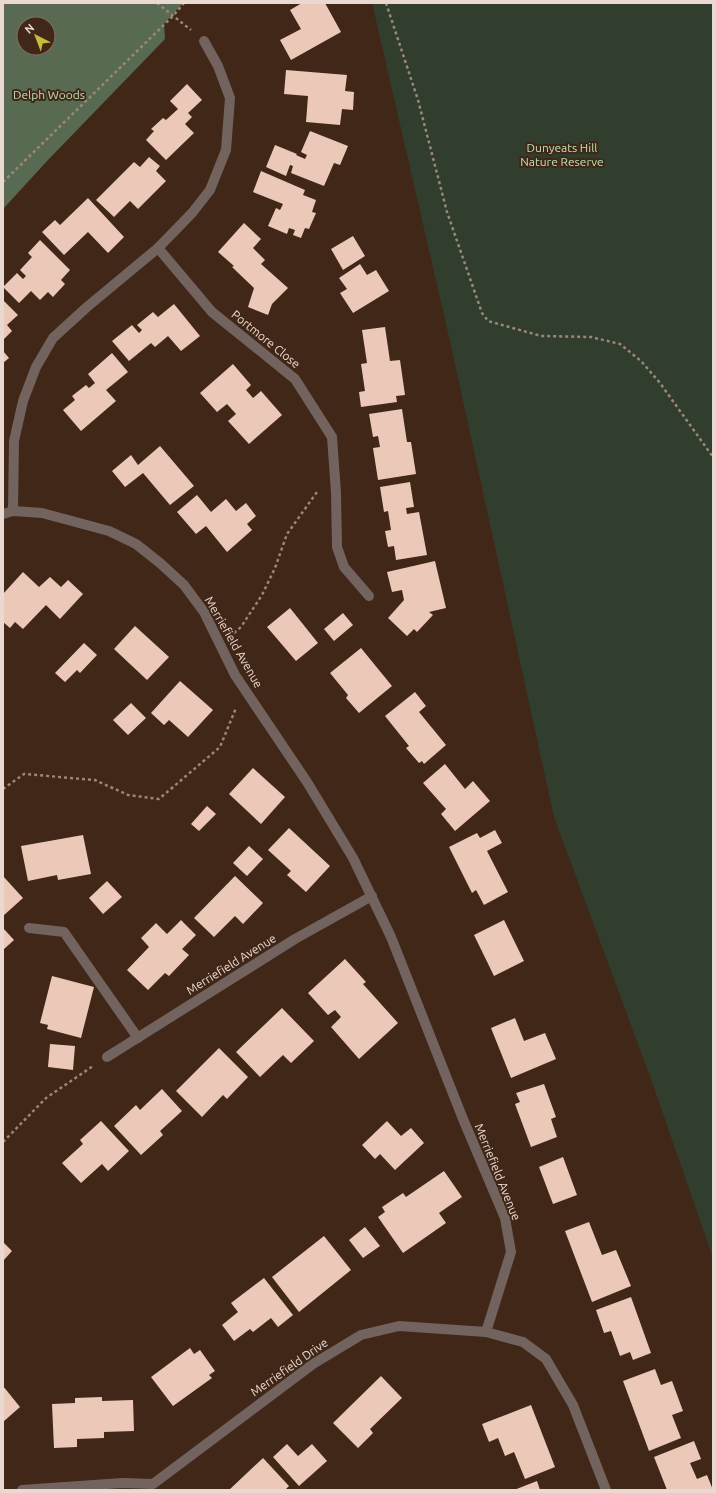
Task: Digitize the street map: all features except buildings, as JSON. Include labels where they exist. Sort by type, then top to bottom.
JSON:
[{"type":"street","points":[[8,512],[14,441],[22,400],[36,366],[53,338],[87,307],[158,248],[192,213],[210,190],[226,150],[230,98],[218,66],[204,41]]},
{"type":"street","name":"Portmore Close","points":[[158,248],[212,312],[295,379],[332,437],[335,472],[337,547],[344,567],[369,596]]},
{"type":"street","name":"Merriefield Avenue","points":[[8,512],[42,514],[109,531],[136,544],[184,585],[204,612],[235,675],[307,782],[349,851],[391,937],[463,1119],[505,1218],[511,1252],[486,1332]]},
{"type":"street","name":"Merriefield Avenue","points":[[107,1057],[295,939],[372,896]]},
{"type":"street","points":[[29,928],[64,932],[138,1038]]},
{"type":"street","name":"Merriefield Drive","points":[[22,1490],[122,1483],[155,1487],[313,1364],[361,1335],[399,1326],[486,1332]]},
{"type":"street","points":[[486,1332],[523,1342],[546,1359],[573,1405],[606,1490]]},
{"type":"path","points":[[157,3],[204,41]]},
{"type":"path","points":[[3,182],[173,16],[184,3]]},
{"type":"path","points":[[386,3],[418,100],[447,212],[482,313],[488,321],[541,336],[591,337],[620,344],[641,361],[660,383],[713,457]]},
{"type":"path","points":[[219,644],[241,628],[275,568],[287,534],[321,487],[335,472]]},
{"type":"path","points":[[3,789],[24,774],[95,780],[128,795],[159,800],[220,747],[235,710],[246,691]]},
{"type":"path","points":[[3,1142],[46,1098],[107,1057]]},
{"type":"green space","name":"Delph Woods","points":[[3,3],[183,3],[164,24],[165,39],[48,160],[3,209]]},
{"type":"green space","name":"Dunyeats Hill Nature Reserve","points":[[372,3],[713,3],[713,1258],[652,1082],[554,817],[449,337]]}]
